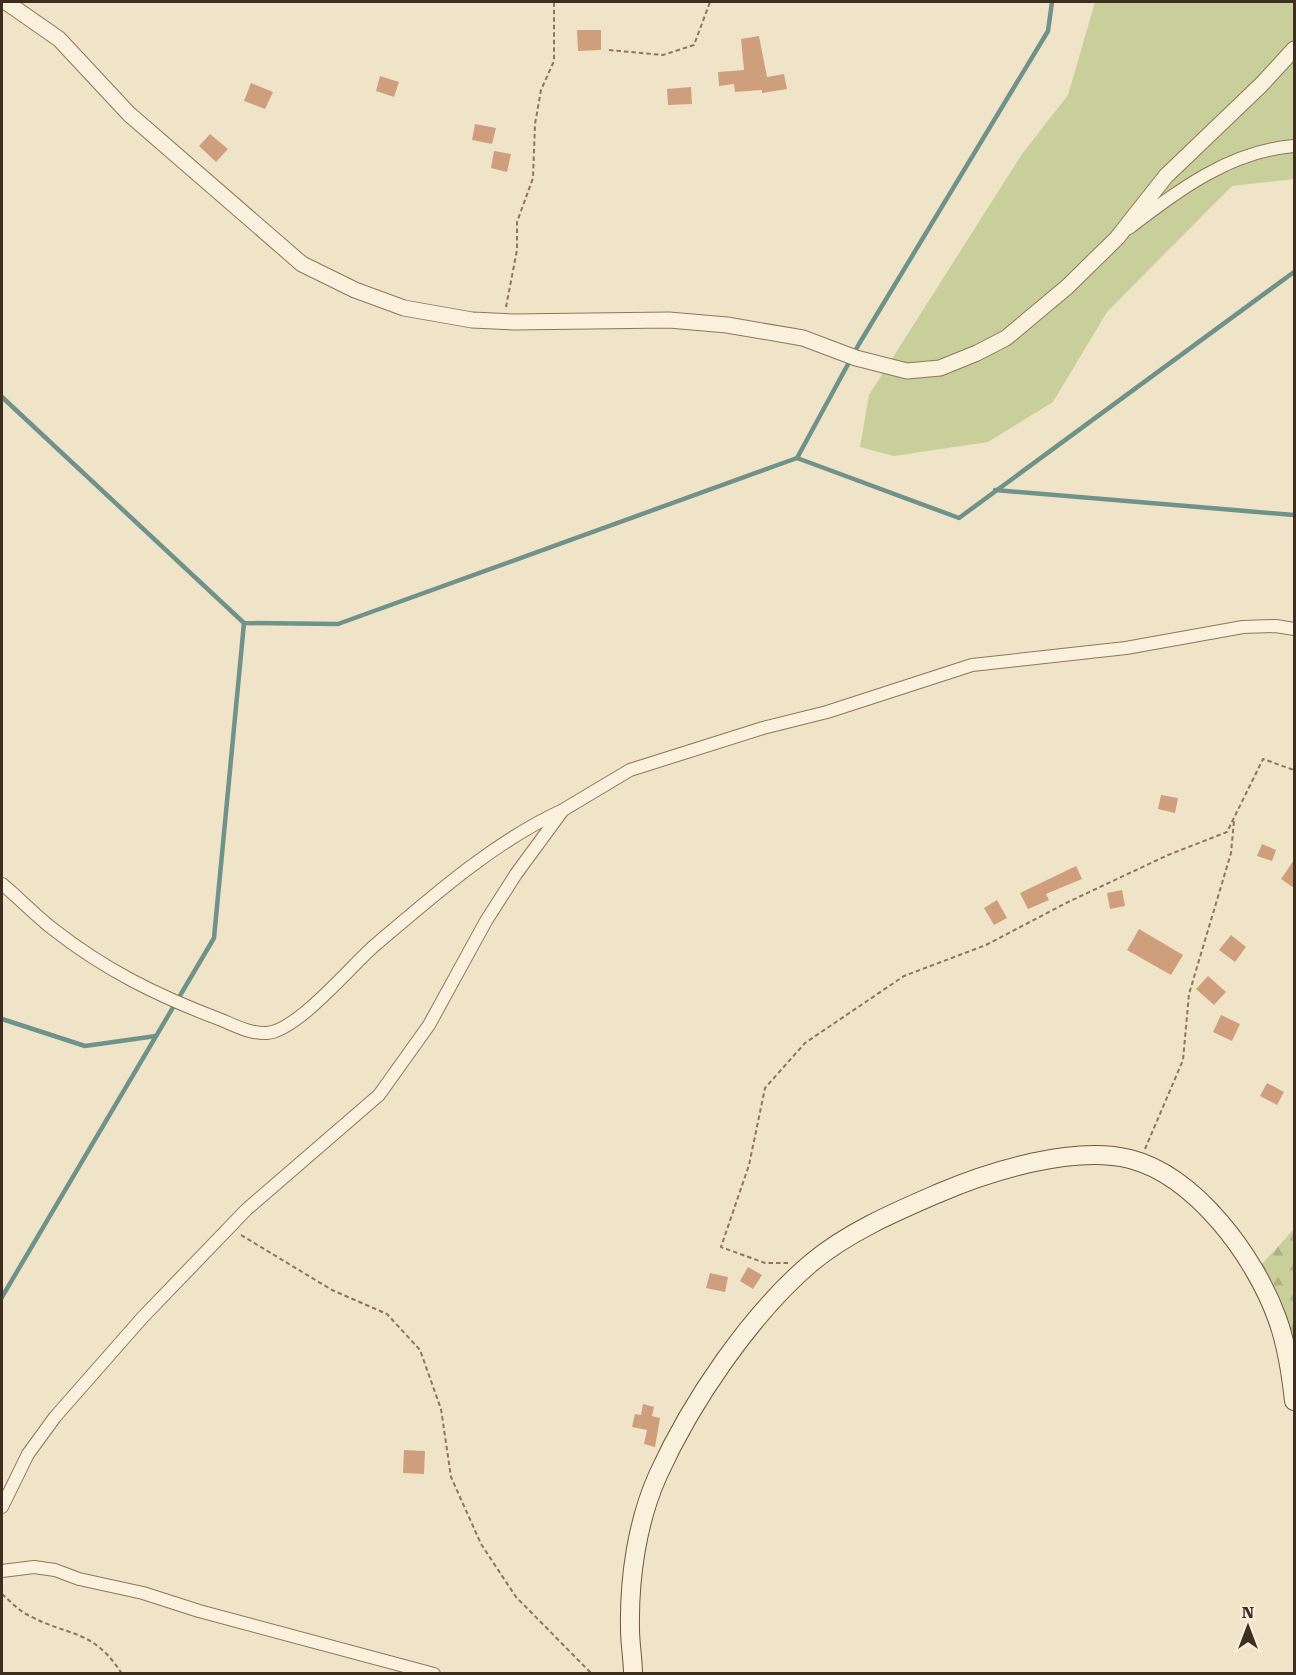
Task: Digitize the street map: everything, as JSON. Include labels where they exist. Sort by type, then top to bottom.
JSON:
[{"type":"main road","points":[[633,1674],[630,1631],[635,1554],[657,1478],[680,1432],[710,1383],[774,1298],[834,1245],[878,1221],[969,1180],[1046,1160],[1090,1156],[1127,1158],[1140,1162],[1156,1168],[1182,1185],[1216,1217],[1263,1284],[1278,1319],[1286,1347],[1294,1401]]},
{"type":"street","points":[[6,2],[59,39],[129,114],[302,264],[355,290],[404,308],[472,320],[504,322],[669,320],[727,325],[803,338],[852,356],[907,371],[940,368],[967,358],[1006,338],[1068,287],[1117,238],[1166,176],[1262,84],[1294,49]]},
{"type":"street","points":[[1117,238],[1166,200],[1215,169],[1248,154],[1294,146]]},
{"type":"street","points":[[2,884],[52,929],[135,985],[195,1011],[255,1032],[267,1033],[297,1020],[372,948],[481,861],[535,823],[563,810],[630,770],[972,665],[1126,648],[1242,627],[1276,626],[1294,629]]},
{"type":"street","points":[[2,1507],[28,1454],[55,1417],[142,1318],[228,1228],[300,1161],[379,1095],[429,1025],[486,921],[516,874],[563,810]]},
{"type":"street","points":[[2,1571],[34,1567],[55,1570],[79,1579],[142,1593],[199,1611],[434,1674]]},
{"type":"path","points":[[504,322],[517,250],[517,222],[533,178],[535,124],[541,90],[554,61],[554,2]]},
{"type":"path","points":[[609,50],[663,55],[694,45],[710,2]]},
{"type":"path","points":[[812,1263],[765,1263],[721,1247],[749,1166],[765,1088],[805,1043],[904,976],[986,945],[1066,903],[1168,855],[1227,832],[1263,759],[1294,770]]},
{"type":"path","points":[[1140,1162],[1183,1060],[1189,994],[1231,853],[1235,818]]},
{"type":"path","points":[[228,1228],[332,1290],[387,1314],[420,1350],[441,1409],[450,1477],[481,1544],[516,1597],[592,1674]]},
{"type":"path","points":[[2,1594],[27,1615],[81,1634],[112,1658],[122,1674]]},
{"type":"green space","points":[[1095,2],[1294,2],[1294,179],[1232,186],[1107,312],[1053,402],[988,442],[894,456],[860,447],[869,395],[1022,154],[1068,95]]},
{"type":"green space","points":[[1294,1229],[1294,1359],[1261,1265]]},
{"type":"building","points":[[577,30],[601,30],[601,50],[578,51]]},
{"type":"building","points":[[759,36],[767,77],[784,74],[787,89],[762,93],[762,90],[735,92],[734,84],[719,86],[718,72],[744,70],[741,39]]},
{"type":"building","points":[[380,76],[399,82],[394,97],[376,91]]},
{"type":"building","points":[[251,83],[273,92],[265,109],[244,101]]},
{"type":"building","points":[[691,87],[692,104],[668,105],[667,89]]},
{"type":"building","points":[[475,124],[496,128],[492,144],[472,140]]},
{"type":"building","points":[[210,134],[228,149],[216,162],[199,146]]},
{"type":"building","points":[[494,151],[511,154],[507,172],[491,168]]},
{"type":"building","points":[[1161,795],[1178,798],[1175,813],[1158,809]]},
{"type":"building","points":[[1262,844],[1276,850],[1272,861],[1257,856]]},
{"type":"building","points":[[1294,860],[1294,888],[1281,879]]},
{"type":"building","points":[[1076,866],[1082,879],[1046,894],[1049,900],[1028,909],[1020,893]]},
{"type":"building","points":[[1122,890],[1125,906],[1110,909],[1107,893]]},
{"type":"building","points":[[997,900],[1007,918],[994,925],[984,908]]},
{"type":"building","points":[[1139,929],[1183,955],[1171,975],[1127,950]]},
{"type":"building","points":[[1231,935],[1246,947],[1235,962],[1219,950]]},
{"type":"building","points":[[1208,976],[1226,992],[1214,1005],[1196,989]]},
{"type":"building","points":[[1221,1015],[1240,1024],[1232,1041],[1213,1032]]},
{"type":"building","points":[[1267,1083],[1284,1092],[1277,1105],[1260,1096]]},
{"type":"building","points":[[748,1267],[762,1275],[753,1289],[740,1281]]},
{"type":"building","points":[[710,1273],[728,1277],[725,1292],[706,1288]]},
{"type":"building","points":[[643,1404],[654,1407],[652,1416],[660,1418],[655,1447],[644,1444],[647,1430],[632,1427],[635,1414],[641,1415]]},
{"type":"building","points":[[404,1450],[425,1451],[424,1474],[403,1473]]},
{"type":"waterway","points":[[797,458],[859,344],[1048,31],[1052,2]]},
{"type":"waterway","points":[[2,397],[244,623],[338,624],[797,458],[959,518],[1294,272]]},
{"type":"waterway","points":[[995,490],[1294,515]]},
{"type":"waterway","points":[[2,1297],[214,938],[244,623]]},
{"type":"waterway","points":[[2,1019],[85,1046],[156,1036]]}]
